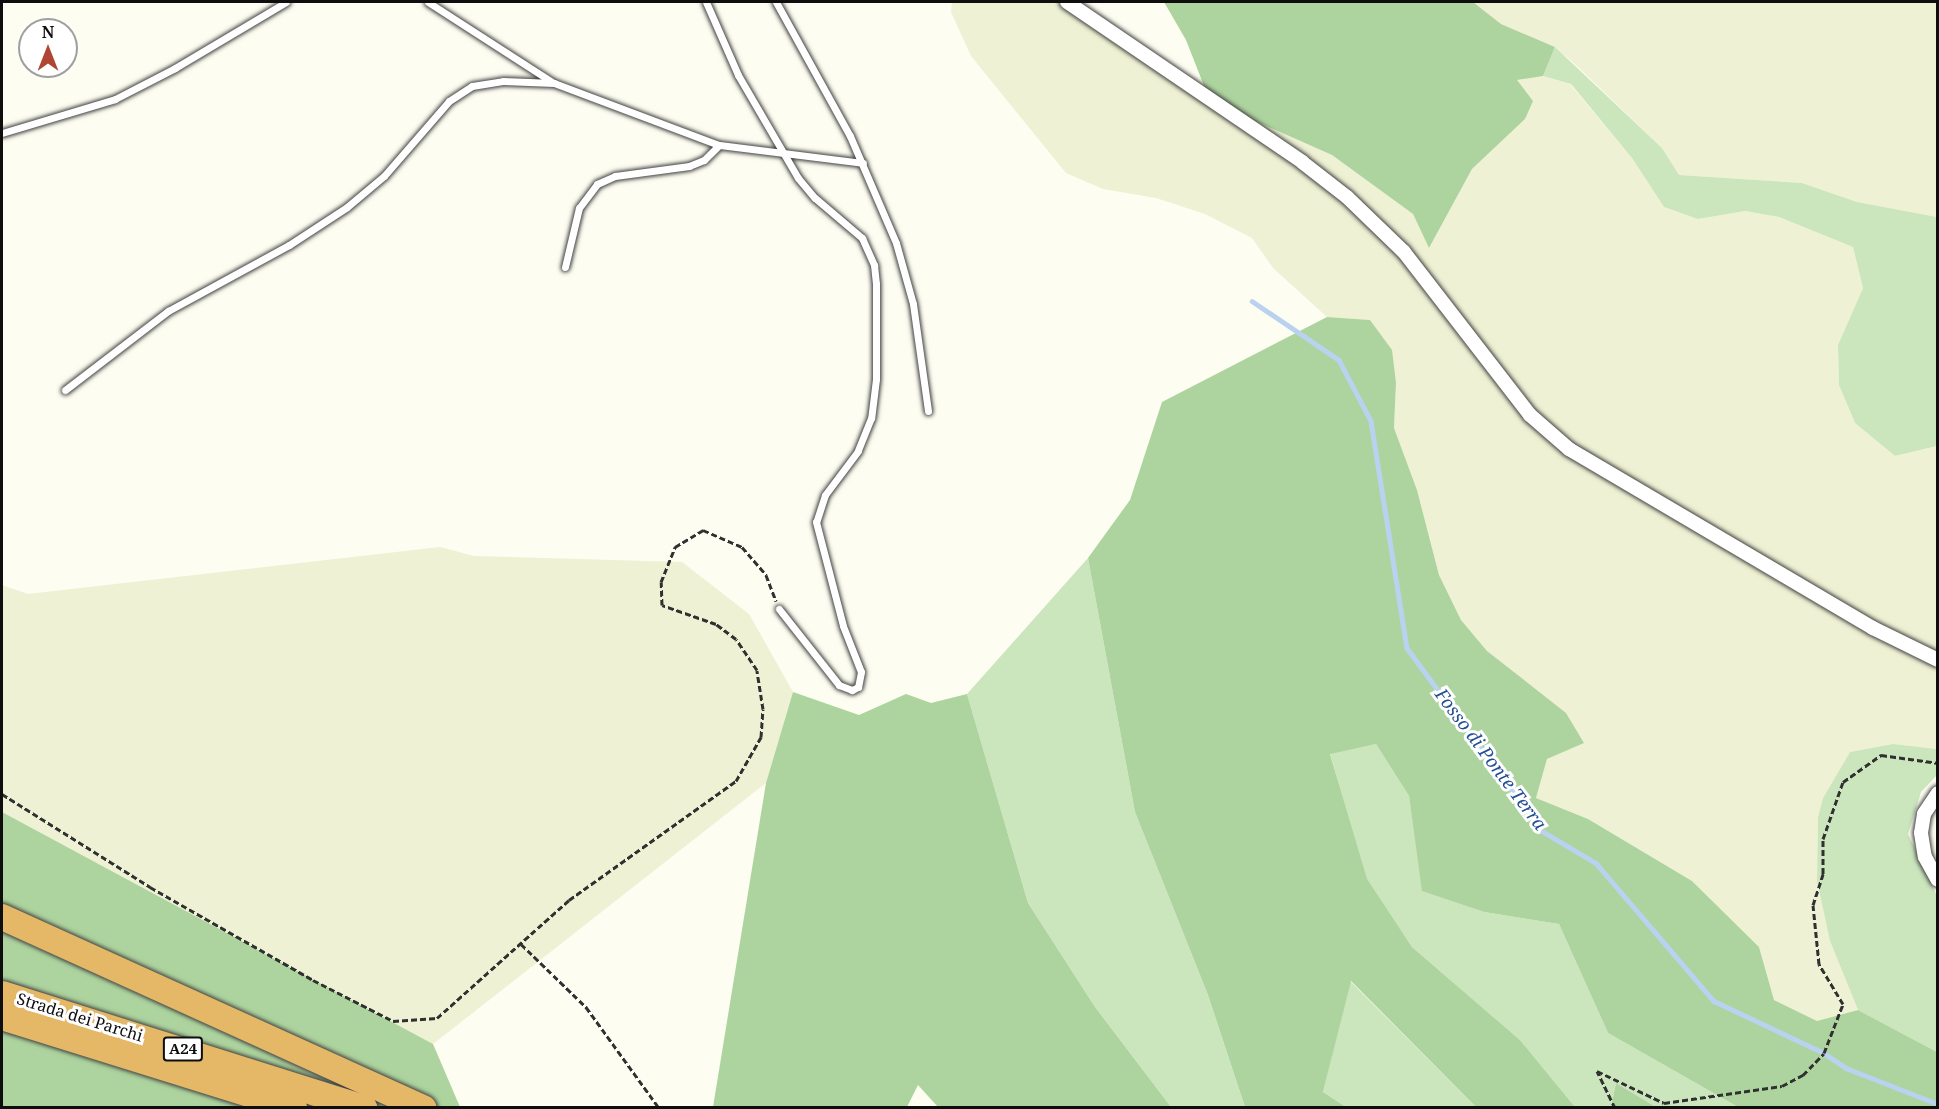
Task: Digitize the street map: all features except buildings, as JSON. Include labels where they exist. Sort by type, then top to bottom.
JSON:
[{"type":"highway","points":[[2,917],[424,1107]]},
{"type":"highway","name":"Strada dei Parchi","points":[[2,994],[364,1107]]},
{"type":"highway","name":"Strada dei Parchi","points":[[2,1017],[294,1107]]},
{"type":"street","points":[[1067,2],[1302,162],[1353,201],[1404,252],[1535,421],[1569,449],[1873,628],[1938,660]]},
{"type":"street","points":[[1938,793],[1924,814],[1921,832],[1925,857],[1938,880]]},
{"type":"lane","points":[[2,134],[73,114],[124,95],[286,2]]},
{"type":"lane","points":[[428,2],[554,83],[719,145],[863,163]]},
{"type":"lane","points":[[706,2],[738,75],[785,153],[815,198],[862,238],[875,275],[876,379],[871,418],[858,451],[823,499],[816,522],[843,626],[861,672],[858,687],[852,690],[839,685],[779,609]]},
{"type":"lane","points":[[777,2],[863,163],[909,285],[927,411]]},
{"type":"lane","points":[[65,390],[168,312],[289,245],[347,207],[384,176],[456,94],[491,82],[554,83]]},
{"type":"lane","points":[[565,267],[579,208],[597,184],[615,176],[689,166],[704,160],[719,145]]},
{"type":"path","points":[[2,794],[150,887],[393,1021],[437,1018],[569,900],[736,781],[761,737],[763,709],[757,670],[736,639],[716,624],[662,605],[661,582],[675,548],[703,530],[742,548],[766,575],[779,609]]},
{"type":"path","points":[[1615,1107],[1597,1071],[1664,1103],[1782,1086],[1803,1075],[1824,1053],[1843,1004],[1820,964],[1813,905],[1823,873],[1823,839],[1843,782],[1881,754],[1938,763]]},
{"type":"path","points":[[521,944],[586,1007],[659,1107]]},
{"type":"green space","points":[[952,2],[1067,2],[1210,101],[1332,155],[1413,214],[1429,248],[1472,169],[1525,119],[1516,80],[1543,76],[1570,84],[1632,158],[1664,207],[1698,219],[1745,211],[1779,217],[1853,247],[1863,288],[1838,345],[1839,385],[1855,423],[1895,456],[1938,446],[1937,749],[1893,744],[1850,752],[1823,798],[1818,817],[1817,881],[1830,941],[1858,1010],[1817,1021],[1774,1000],[1759,947],[1692,881],[1588,819],[1536,798],[1547,759],[1583,743],[1524,682],[1487,651],[1461,620],[1439,575],[1417,490],[1394,428],[1396,383],[1370,320],[1327,317],[1273,268],[1252,238],[1205,214],[1156,198],[1103,189],[1066,173],[971,56],[951,12]]},
{"type":"green space","points":[[1164,2],[1473,2],[1501,24],[1555,47],[1543,76],[1517,80],[1533,101],[1525,119],[1472,169],[1429,248],[1413,214],[1332,155],[1210,101],[1186,40]]},
{"type":"green space","points":[[1473,2],[1937,2],[1937,217],[1857,202],[1802,183],[1679,175],[1662,148],[1555,47],[1501,24]]},
{"type":"green space","points":[[1555,47],[1662,148],[1679,175],[1802,183],[1857,202],[1937,217],[1937,446],[1895,456],[1855,423],[1839,385],[1838,345],[1863,288],[1853,247],[1779,217],[1745,211],[1698,219],[1664,207],[1632,158],[1571,84],[1543,76]]},
{"type":"green space","points":[[1327,317],[1370,320],[1392,350],[1396,383],[1394,428],[1417,490],[1439,575],[1461,620],[1487,651],[1566,713],[1584,743],[1547,759],[1536,798],[1588,819],[1692,881],[1759,947],[1774,1000],[1817,1021],[1858,1010],[1937,1052],[1937,1107],[1738,1107],[1608,1033],[1559,924],[1484,912],[1422,891],[1409,796],[1376,744],[1330,754],[1367,879],[1412,947],[1520,1040],[1575,1107],[1476,1107],[1351,981],[1323,1092],[1346,1107],[1245,1107],[1208,995],[1135,812],[1088,558],[1130,500],[1162,402]]},
{"type":"green space","points":[[440,547],[474,556],[682,562],[749,614],[793,692],[766,783],[433,1044],[2,812],[2,585],[28,594]]},
{"type":"green space","points":[[1088,558],[1135,812],[1208,995],[1245,1107],[1171,1107],[1095,1007],[1028,903],[967,694]]},
{"type":"green space","points":[[793,692],[859,715],[906,694],[931,703],[967,694],[1028,903],[1095,1007],[1171,1107],[938,1107],[918,1085],[907,1107],[713,1107],[766,783]]},
{"type":"green space","points":[[1376,744],[1409,796],[1423,891],[1484,912],[1559,924],[1608,1033],[1738,1107],[1656,1107],[1616,1083],[1611,1107],[1575,1107],[1520,1040],[1412,947],[1366,879],[1330,753]]},
{"type":"green space","points":[[1893,744],[1937,749],[1937,775],[1921,792],[1908,834],[1937,896],[1937,1052],[1858,1010],[1830,941],[1817,881],[1818,817],[1823,798],[1850,752]]},
{"type":"green space","points":[[2,812],[433,1044],[460,1107],[2,1107]]},
{"type":"green space","points":[[1350,981],[1476,1107],[1346,1107],[1323,1092]]},
{"type":"green space","points":[[1616,1083],[1656,1107],[1611,1107]]},
{"type":"waterway","name":"Fosso di Ponte Terra","points":[[1252,301],[1339,360],[1371,421],[1407,648],[1542,831],[1596,863],[1714,1001],[1824,1053],[1846,1068],[1938,1104]]}]
